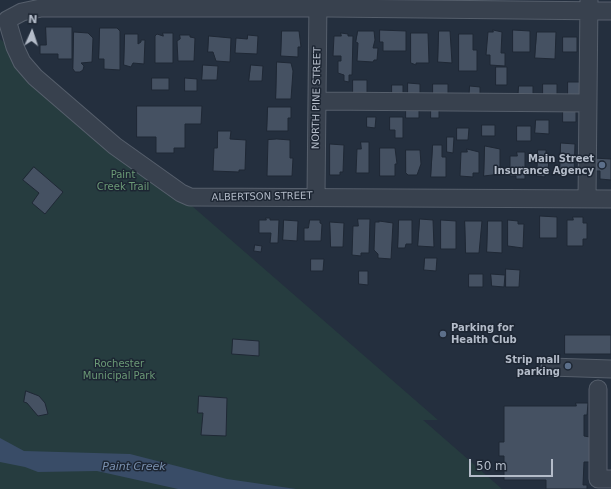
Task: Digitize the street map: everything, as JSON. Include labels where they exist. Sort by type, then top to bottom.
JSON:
[{"type":"street","points":[[318,4],[589,5],[611,11]]},
{"type":"street","name":"ALBERTSON STREET","points":[[318,4],[41,8],[22,12],[7,20],[15,47],[22,62],[36,77],[115,146],[181,193],[190,197],[316,196],[611,199]]},
{"type":"street","name":"NORTH PINE STREET","points":[[316,196],[318,4]]},
{"type":"street","points":[[587,199],[589,5]]},
{"type":"street","points":[[317,101],[587,103]]},
{"type":"street","points":[[550,367],[611,369]]},
{"type":"street","points":[[598,389],[604,453],[598,479],[611,479]]},
{"type":"green space","name":"Rochester Municipal Park","points":[[0,39],[438,420],[423,420],[502,489],[0,489]]},
{"type":"water","name":"Paint Creek","points":[[0,438],[24,451],[130,454],[227,479],[296,489],[178,489],[97,471],[38,472],[25,467],[0,462]]},
{"type":"building","points":[[46,27],[72,27],[72,59],[58,59],[58,54],[40,54],[40,45],[46,45]]},
{"type":"building","points":[[100,28],[117,28],[120,31],[120,70],[104,69],[104,59],[99,59]]},
{"type":"building","points":[[380,30],[406,31],[406,51],[383,51],[383,42],[380,42]]},
{"type":"building","points":[[493,30],[502,32],[501,53],[505,53],[505,66],[490,65],[490,55],[486,55],[488,32],[493,32]]},
{"type":"building","points":[[513,30],[530,31],[530,52],[513,52]]},
{"type":"building","points":[[282,31],[299,31],[301,47],[298,47],[298,57],[281,56]]},
{"type":"building","points":[[358,31],[374,31],[375,40],[373,48],[378,48],[377,60],[374,60],[373,62],[357,61],[358,43],[356,42]]},
{"type":"building","points":[[439,31],[450,31],[452,63],[438,62]]},
{"type":"building","points":[[74,32],[88,33],[93,38],[92,62],[81,63],[84,66],[83,70],[80,72],[75,72],[73,69]]},
{"type":"building","points":[[537,32],[556,32],[555,59],[535,58]]},
{"type":"building","points":[[163,33],[173,33],[173,63],[155,63],[155,36],[157,34],[163,36]]},
{"type":"building","points":[[341,33],[348,34],[348,36],[353,36],[352,75],[349,75],[349,82],[344,81],[344,75],[338,73],[338,61],[341,61],[341,56],[333,56],[334,36],[341,36]]},
{"type":"building","points":[[411,33],[428,33],[429,63],[416,63],[416,65],[411,63]]},
{"type":"building","points":[[125,34],[138,34],[138,44],[141,40],[145,40],[144,64],[133,63],[131,67],[124,65]]},
{"type":"building","points":[[459,34],[473,34],[473,50],[477,50],[477,71],[459,71]]},
{"type":"building","points":[[180,35],[190,35],[190,37],[195,38],[194,61],[178,61],[177,41],[180,39]]},
{"type":"building","points":[[248,35],[258,36],[257,54],[235,53],[236,38],[247,39]]},
{"type":"building","points":[[209,36],[231,38],[230,62],[216,61],[213,52],[208,52]]},
{"type":"building","points":[[563,37],[577,37],[577,52],[563,52]]},
{"type":"building","points":[[277,62],[291,63],[293,71],[291,99],[276,99]]},
{"type":"building","points":[[203,65],[218,66],[217,80],[202,80]]},
{"type":"building","points":[[251,65],[263,66],[262,81],[249,81]]},
{"type":"building","points":[[496,67],[507,67],[507,85],[496,85]]},
{"type":"building","points":[[152,78],[169,78],[169,90],[152,90]]},
{"type":"building","points":[[185,78],[197,79],[197,91],[185,91]]},
{"type":"building","points":[[353,80],[367,80],[367,96],[353,96]]},
{"type":"building","points":[[568,82],[581,82],[581,95],[568,95]]},
{"type":"building","points":[[408,83],[420,84],[420,99],[408,99]]},
{"type":"building","points":[[433,84],[448,84],[448,98],[433,98]]},
{"type":"building","points":[[543,84],[557,84],[557,98],[543,97]]},
{"type":"building","points":[[392,85],[403,85],[403,94],[392,94]]},
{"type":"building","points":[[470,86],[480,87],[480,99],[469,99]]},
{"type":"building","points":[[519,86],[533,86],[533,97],[518,97]]},
{"type":"building","points":[[137,106],[202,106],[201,124],[185,124],[185,148],[174,148],[174,153],[156,153],[156,137],[137,137]]},
{"type":"building","points":[[268,107],[291,107],[291,118],[288,118],[288,131],[267,131]]},
{"type":"building","points":[[406,107],[419,108],[419,118],[406,118]]},
{"type":"building","points":[[563,109],[576,109],[576,122],[563,122]]},
{"type":"building","points":[[431,110],[439,110],[439,118],[431,118]]},
{"type":"building","points":[[367,117],[376,117],[375,128],[367,127]]},
{"type":"building","points":[[390,117],[403,117],[403,138],[395,138],[395,130],[390,130]]},
{"type":"building","points":[[536,120],[549,120],[549,134],[535,133]]},
{"type":"building","points":[[482,125],[495,125],[495,136],[482,136]]},
{"type":"building","points":[[517,126],[531,126],[531,141],[517,141]]},
{"type":"building","points":[[457,128],[469,128],[468,140],[457,140]]},
{"type":"building","points":[[218,131],[231,131],[230,139],[246,140],[245,170],[239,170],[239,172],[213,171],[214,148],[217,148]]},
{"type":"building","points":[[447,137],[454,137],[453,153],[447,152]]},
{"type":"building","points":[[268,140],[290,140],[290,158],[293,158],[292,176],[267,176]]},
{"type":"building","points":[[361,142],[369,142],[369,173],[356,173],[357,149],[361,149]]},
{"type":"building","points":[[561,143],[575,144],[574,174],[560,171]]},
{"type":"building","points":[[330,144],[344,145],[343,172],[340,172],[340,175],[330,175]]},
{"type":"building","points":[[433,145],[442,145],[442,157],[446,157],[446,177],[431,177]]},
{"type":"building","points":[[485,146],[500,149],[500,174],[484,176]]},
{"type":"building","points":[[380,148],[395,148],[397,164],[395,164],[395,176],[380,176]]},
{"type":"building","points":[[467,149],[479,152],[479,173],[473,173],[473,177],[460,176],[461,152],[467,152]]},
{"type":"building","points":[[406,150],[420,150],[421,164],[417,175],[408,175],[406,173]]},
{"type":"building","points":[[538,150],[546,150],[546,155],[549,155],[548,174],[545,174],[545,177],[537,176]]},
{"type":"building","points":[[517,152],[525,152],[525,179],[516,179],[516,176],[510,176],[510,156],[517,156]]},
{"type":"building","name":"Main Street Insurance Agency","points":[[593,158],[611,159],[611,180],[600,179],[600,171],[593,171]]},
{"type":"building","points":[[34,167],[63,192],[45,214],[32,203],[39,193],[23,180]]},
{"type":"building","points":[[540,216],[557,217],[557,238],[540,238]]},
{"type":"building","points":[[573,217],[583,217],[583,223],[587,223],[587,239],[583,239],[583,246],[567,246],[567,220],[573,220]]},
{"type":"building","points":[[266,218],[270,218],[270,220],[279,220],[278,243],[270,243],[271,233],[259,233],[259,220],[266,220]]},
{"type":"building","points":[[358,219],[370,219],[369,253],[361,253],[361,256],[352,255],[353,226],[358,226]]},
{"type":"building","points":[[420,219],[433,220],[434,247],[418,246]]},
{"type":"building","points":[[284,220],[298,221],[297,241],[283,240]]},
{"type":"building","points":[[310,220],[320,220],[320,223],[322,224],[321,241],[304,241],[304,228],[308,228]]},
{"type":"building","points":[[399,220],[412,220],[412,244],[406,244],[405,248],[398,248]]},
{"type":"building","points":[[441,220],[456,221],[456,249],[441,249]]},
{"type":"building","points":[[508,220],[518,221],[518,224],[524,224],[523,248],[508,246]]},
{"type":"building","points":[[379,221],[393,223],[391,259],[378,258],[378,254],[374,250],[375,222]]},
{"type":"building","points":[[465,221],[482,221],[479,253],[466,253]]},
{"type":"building","points":[[488,221],[502,221],[502,253],[487,252]]},
{"type":"building","points":[[330,222],[344,223],[343,247],[331,247]]},
{"type":"building","points":[[255,245],[262,246],[261,252],[254,251]]},
{"type":"building","points":[[425,258],[437,258],[436,271],[424,270]]},
{"type":"building","points":[[311,259],[324,259],[323,271],[311,271]]},
{"type":"building","points":[[506,269],[520,270],[519,287],[506,287]]},
{"type":"building","points":[[359,271],[368,271],[368,285],[359,284]]},
{"type":"building","points":[[469,274],[483,274],[483,287],[469,287]]},
{"type":"building","points":[[491,274],[505,275],[504,287],[492,286]]},
{"type":"building","points":[[565,335],[611,335],[611,354],[565,354]]},
{"type":"building","points":[[233,339],[259,341],[259,356],[232,354]]},
{"type":"building","points":[[26,391],[39,396],[45,403],[48,414],[38,416],[27,403],[24,402]]},
{"type":"building","points":[[199,396],[227,398],[226,436],[201,435],[203,413],[198,413]]},
{"type":"building","points":[[576,403],[588,403],[587,415],[584,415],[584,436],[590,437],[590,462],[584,462],[583,485],[587,485],[587,489],[546,489],[546,480],[504,480],[504,456],[499,456],[499,442],[504,442],[504,406],[576,406]]},
{"type":"place","name":"Main Street Insurance Agency","points":[[602,165]]},
{"type":"place","name":"Parking for Health Club","points":[[443,334]]},
{"type":"place","name":"Strip mall parking","points":[[568,366]]},
{"type":"park label","name":"Paint Creek Trail","points":[[123,180]]}]
